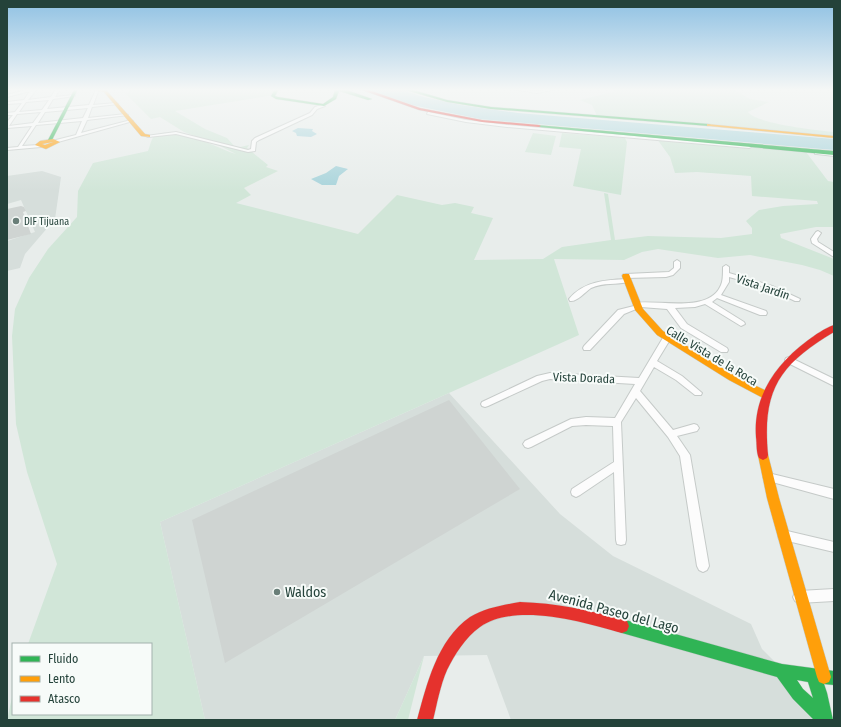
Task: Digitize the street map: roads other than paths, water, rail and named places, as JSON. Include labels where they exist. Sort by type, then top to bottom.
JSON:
[{"type":"main road","points":[[39,146],[38,144],[42,142],[54,141],[60,123]]},
{"type":"main road","points":[[132,123],[143,135],[148,136]]},
{"type":"main road","points":[[504,123],[791,148],[834,154]]},
{"type":"main road","points":[[671,123],[752,129],[834,138]]},
{"type":"main road","name":"Calle Vista de la Roca","points":[[627,279],[638,307],[638,316],[642,321],[666,340],[704,364],[729,383],[765,397]]},
{"type":"main road","points":[[824,677],[800,597],[768,477],[760,425],[765,397],[770,386],[789,360],[807,344],[834,328]]},
{"type":"main road","name":"Avenida Paseo del Lago","points":[[425,720],[429,699],[437,676],[458,639],[471,624],[481,618],[502,609],[518,606],[548,607],[571,612],[782,670],[813,676],[834,678]]},
{"type":"main road","points":[[782,670],[798,694],[825,719]]},
{"type":"main road","points":[[813,676],[820,693],[825,719]]},
{"type":"street","points":[[7,126],[48,123]]},
{"type":"street","points":[[78,135],[83,123]]},
{"type":"street","points":[[54,141],[78,135],[114,123]]},
{"type":"street","points":[[148,136],[176,133],[248,151],[253,150],[254,141],[257,139],[292,123]]},
{"type":"street","points":[[475,123],[834,154]]},
{"type":"street","points":[[19,148],[34,124]]},
{"type":"street","points":[[7,149],[39,146]]},
{"type":"street","points":[[791,148],[813,153]]},
{"type":"street","points":[[818,233],[814,239],[815,243],[834,255]]},
{"type":"street","points":[[572,299],[589,285],[671,274],[677,268],[677,262]]},
{"type":"street","points":[[587,348],[621,312],[638,307],[695,305],[717,296],[726,282],[728,275],[726,267]]},
{"type":"street","name":"Vista Jardín","points":[[728,275],[770,287],[797,299]]},
{"type":"street","points":[[717,296],[763,312]]},
{"type":"street","points":[[706,301],[741,324]]},
{"type":"street","points":[[669,306],[684,326],[724,350]]},
{"type":"street","points":[[621,540],[617,422],[666,340]]},
{"type":"street","points":[[789,360],[834,383]]},
{"type":"street","points":[[653,362],[698,393]]},
{"type":"street","name":"Vista Dorada","points":[[485,404],[540,378],[550,376],[642,381]]},
{"type":"street","points":[[635,391],[682,449],[687,462],[703,566]]},
{"type":"street","points":[[528,444],[571,423],[586,421],[617,422]]},
{"type":"street","points":[[671,434],[694,428]]},
{"type":"street","points":[[576,492],[618,464]]},
{"type":"street","points":[[768,477],[834,494]]},
{"type":"street","points":[[783,535],[834,547]]},
{"type":"street","points":[[800,597],[834,595]]},
{"type":"water","points":[[525,123],[639,123],[834,139],[834,150]]},
{"type":"water","points":[[298,128],[313,129],[312,131],[317,134],[311,137],[297,136],[296,133],[292,131]]},
{"type":"water","points":[[336,166],[348,169],[339,176],[336,185],[322,185],[311,179],[326,173]]},
{"type":"place","name":"DIF Tijuana","points":[[16,221]]},
{"type":"place","name":"Waldos","points":[[277,592]]}]
